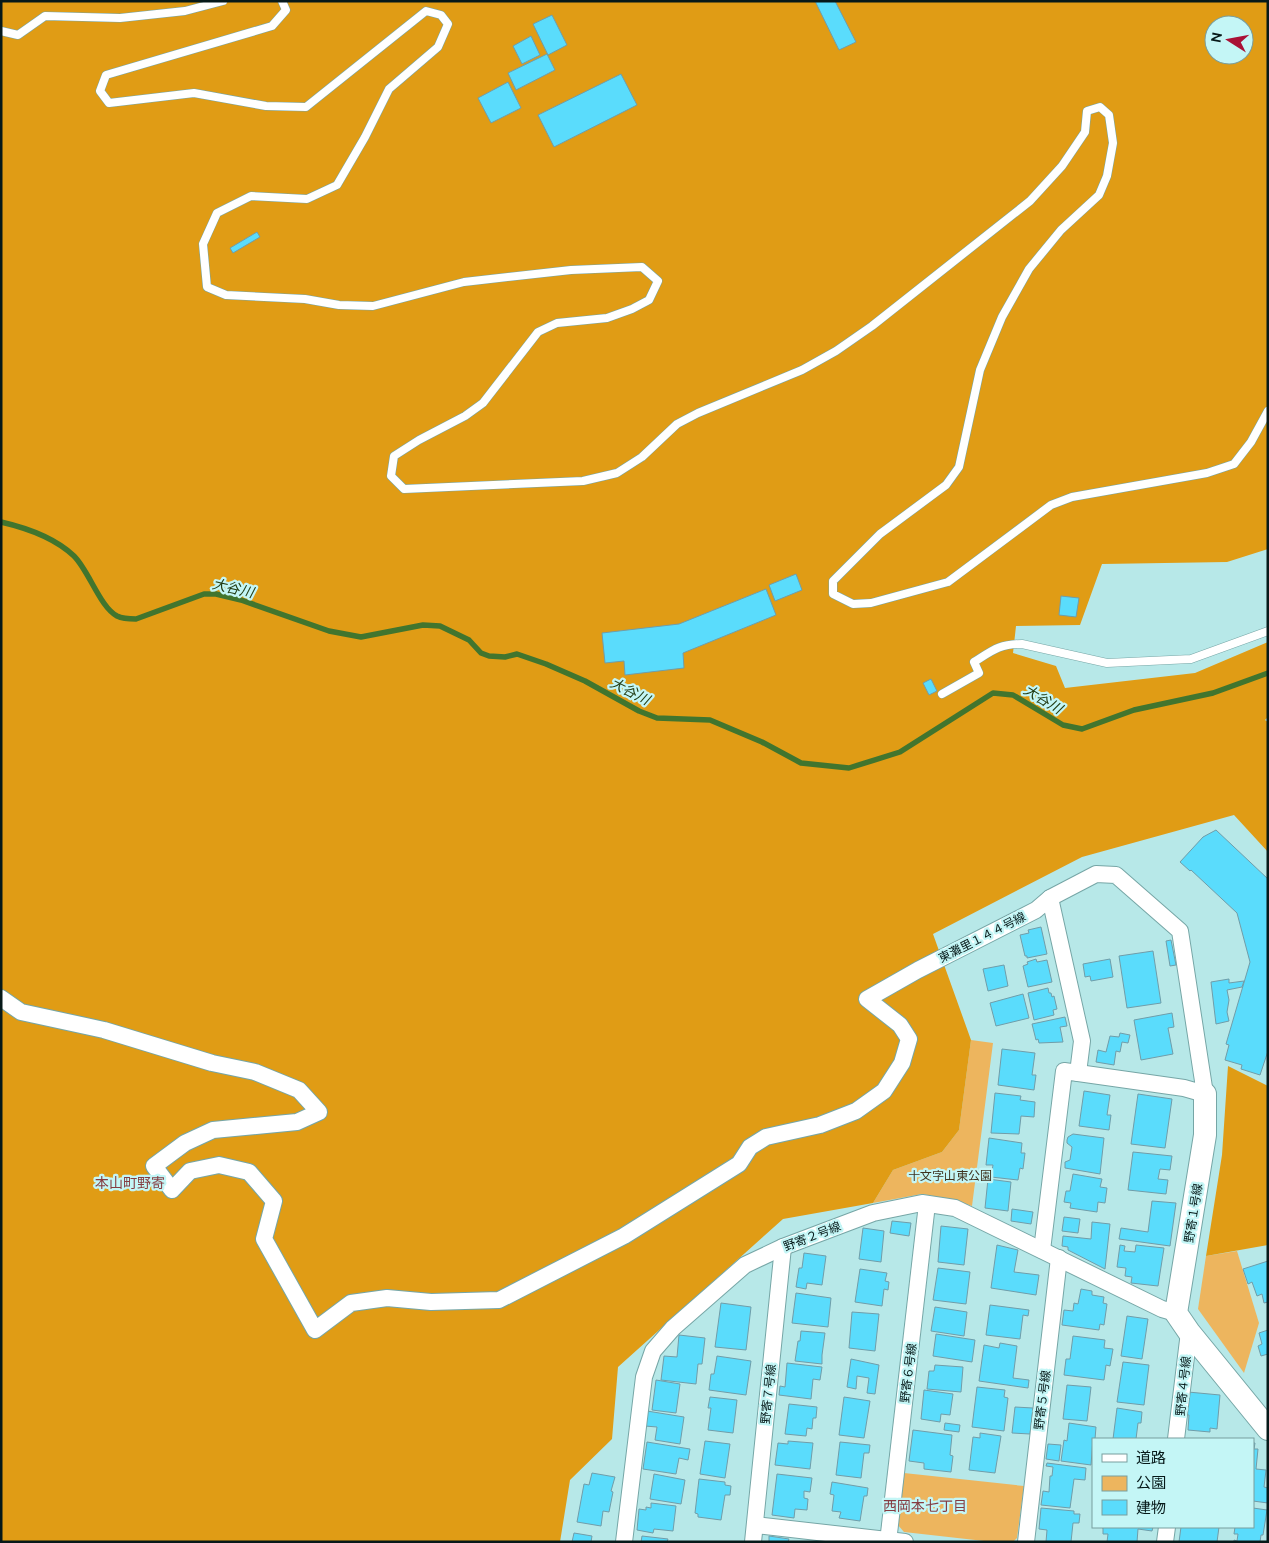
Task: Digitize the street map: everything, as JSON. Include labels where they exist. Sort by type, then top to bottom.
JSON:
[{"type":"street","name":"東灘里１４４号線","points":[[1,998],[21,1012],[104,1030],[212,1063],[255,1072],[299,1090],[319,1112],[297,1122],[213,1130],[184,1143],[154,1166],[172,1190],[190,1171],[219,1165],[249,1172],[274,1201],[264,1239],[315,1330],[351,1303],[387,1298],[431,1302],[500,1300],[624,1236],[739,1164],[750,1147],[766,1137],[820,1125],[856,1111],[884,1091],[902,1064],[910,1039],[900,1025],[867,999],[918,970],[1036,910],[1050,898],[1096,874],[1116,876],[1180,931],[1205,1094]]},
{"type":"street","points":[[1050,898],[1082,1042],[1078,1073]]},
{"type":"street","points":[[1042,1250],[1064,1071],[1184,1088],[1205,1094]]},
{"type":"street","name":"野寄１号線","points":[[1176,1312],[1205,1135],[1205,1094]]},
{"type":"street","name":"野寄２号線","points":[[624,1542],[644,1377],[653,1351],[672,1328],[745,1265],[783,1247],[873,1213],[922,1203],[956,1208],[1162,1309],[1176,1312]]},
{"type":"street","name":"野寄６号線","points":[[894,1541],[927,1204]]},
{"type":"street","name":"野寄７号線","points":[[753,1542],[783,1247]]},
{"type":"street","name":"野寄５号線","points":[[1026,1542],[1059,1258]]},
{"type":"street","points":[[1176,1312],[1189,1332],[1268,1429]]},
{"type":"street","name":"野寄４号線","points":[[1176,1438],[1189,1332]]},
{"type":"street","points":[[755,1525],[894,1541]]},
{"type":"street","points":[[1165,1542],[1166,1528]]},
{"type":"lane","points":[[1,31],[18,35],[45,16],[120,18],[185,11],[223,1]]},
{"type":"lane","points":[[282,1],[286,10],[272,26],[106,75],[100,91],[109,103],[194,93],[266,106],[306,107],[426,11],[441,16],[448,24],[438,47],[388,89],[365,137],[337,185],[306,199],[251,196],[217,213],[202,244],[207,288],[226,295],[306,299],[339,305],[372,306],[464,282],[571,270],[642,267],[658,281],[649,300],[632,309],[606,318],[557,323],[538,332],[483,403],[465,416],[419,440],[394,456],[391,476],[404,489],[583,480],[617,472],[642,457],[677,424],[698,413],[802,370],[836,351],[872,326],[1030,201],[1062,166],[1085,132],[1088,111],[1100,107],[1108,115],[1113,143],[1107,176],[1099,196],[1061,230],[1029,269],[1002,317],[980,370],[959,467],[946,485],[880,534],[833,581],[833,594],[853,604],[871,603],[948,582],[1051,505],[1072,497],[1207,473],[1234,464],[1251,442],[1268,410]]},
{"type":"lane","points":[[942,694],[979,673],[974,662],[999,646],[1008,644],[1022,644],[1108,664],[1191,659],[1268,631]]},
{"type":"green space","name":"十文字山東公園","points":[[971,1040],[993,1043],[972,1206],[955,1200],[922,1194],[873,1203],[893,1170],[942,1152],[959,1130]]},
{"type":"green space","points":[[1237,1251],[1259,1323],[1244,1373],[1198,1309],[1206,1256]]},
{"type":"green space","points":[[904,1473],[1024,1486],[1017,1538],[1013,1542],[993,1542],[904,1532],[897,1524]]},
{"type":"shaded area","points":[[1,1],[1268,1],[1268,549],[1227,562],[1102,564],[1080,625],[1016,626],[1013,653],[1056,666],[1065,688],[1195,673],[1268,642],[1268,717],[1265,720],[1268,722],[1268,852],[1234,815],[1082,857],[933,934],[971,1040],[959,1130],[942,1152],[893,1170],[873,1203],[783,1219],[618,1367],[612,1439],[570,1480],[560,1542],[1,1542]]},
{"type":"shaded area","points":[[1228,1066],[1268,1086],[1268,1245],[1206,1256],[1222,1155]]},
{"type":"building","points":[[815,1],[835,1],[856,42],[839,50]]},
{"type":"building","points":[[552,15],[567,45],[548,55],[533,24]]},
{"type":"building","points":[[531,36],[540,55],[522,64],[513,46]]},
{"type":"building","points":[[547,54],[555,70],[516,90],[508,73]]},
{"type":"building","points":[[621,74],[637,105],[554,147],[538,115]]},
{"type":"building","points":[[508,82],[521,108],[491,123],[478,98]]},
{"type":"building","points":[[257,232],[260,237],[233,253],[230,248]]},
{"type":"building","points":[[796,574],[802,590],[775,601],[769,585]]},
{"type":"building","points":[[766,589],[776,615],[683,653],[684,668],[625,675],[624,661],[605,663],[602,633],[679,624]]},
{"type":"building","points":[[1061,596],[1079,598],[1076,617],[1059,615]]},
{"type":"building","points":[[931,679],[937,691],[929,695],[923,683]]},
{"type":"building","points":[[1216,830],[1268,879],[1268,1051],[1260,1075],[1241,1069],[1242,1065],[1225,1060],[1229,1045],[1226,1044],[1250,962],[1237,913],[1180,862],[1203,837]]},
{"type":"building","points":[[1041,927],[1047,954],[1027,958],[1020,935],[1029,933],[1028,930]]},
{"type":"building","points":[[1171,940],[1176,965],[1170,966],[1166,941]]},
{"type":"building","points":[[1153,951],[1161,1003],[1127,1008],[1119,956]]},
{"type":"building","points":[[1036,959],[1037,962],[1047,960],[1052,982],[1028,987],[1023,966],[1028,964],[1027,962]]},
{"type":"building","points":[[1110,959],[1113,977],[1091,981],[1090,976],[1085,977],[1083,964]]},
{"type":"building","points":[[1004,965],[1008,986],[988,991],[983,969]]},
{"type":"building","points":[[1229,979],[1229,983],[1244,981],[1242,987],[1227,990],[1229,1021],[1216,1024],[1211,982]]},
{"type":"building","points":[[1048,988],[1052,997],[1054,996],[1057,1009],[1053,1010],[1054,1015],[1034,1020],[1028,993]]},
{"type":"building","points":[[1023,994],[1029,1018],[996,1026],[990,1003]]},
{"type":"building","points":[[1172,1013],[1174,1027],[1168,1028],[1173,1054],[1141,1060],[1134,1020]]},
{"type":"building","points":[[1065,1017],[1067,1026],[1060,1027],[1063,1042],[1039,1043],[1038,1039],[1036,1040],[1032,1024]]},
{"type":"building","points":[[1120,1033],[1130,1035],[1128,1043],[1122,1042],[1120,1052],[1116,1051],[1114,1065],[1096,1062],[1098,1050],[1106,1052],[1110,1036],[1119,1037]]},
{"type":"building","points":[[1002,1049],[1035,1053],[1032,1075],[1036,1075],[1034,1090],[998,1085]]},
{"type":"building","points":[[1084,1091],[1110,1095],[1107,1115],[1111,1115],[1109,1130],[1079,1126]]},
{"type":"building","points":[[995,1093],[1021,1096],[1020,1100],[1035,1102],[1034,1117],[1021,1116],[1019,1134],[991,1133]]},
{"type":"building","points":[[1138,1094],[1172,1099],[1165,1148],[1131,1144]]},
{"type":"building","points":[[1073,1134],[1104,1138],[1100,1174],[1065,1168],[1065,1162],[1070,1160],[1072,1147],[1067,1143],[1067,1140]]},
{"type":"building","points":[[989,1138],[1022,1143],[1021,1153],[1025,1153],[1023,1169],[1020,1168],[1018,1180],[991,1177],[993,1165],[986,1165]]},
{"type":"building","points":[[1133,1152],[1172,1156],[1170,1170],[1160,1169],[1158,1179],[1168,1180],[1166,1194],[1128,1190]]},
{"type":"building","points":[[1073,1174],[1102,1179],[1100,1187],[1107,1188],[1105,1203],[1098,1202],[1097,1212],[1070,1208],[1071,1203],[1064,1202],[1066,1191],[1070,1191]]},
{"type":"building","points":[[988,1179],[1011,1182],[1008,1211],[985,1208]]},
{"type":"building","points":[[1152,1201],[1176,1203],[1170,1246],[1119,1239],[1121,1228],[1148,1232]]},
{"type":"building","points":[[1012,1209],[1033,1212],[1031,1224],[1011,1221]]},
{"type":"building","points":[[1064,1217],[1080,1219],[1078,1233],[1062,1231]]},
{"type":"building","points":[[892,1221],[911,1223],[909,1236],[890,1233]]},
{"type":"building","points":[[1092,1222],[1110,1224],[1105,1269],[1068,1250],[1068,1247],[1062,1246],[1063,1236],[1091,1239]]},
{"type":"building","points":[[941,1226],[968,1229],[964,1265],[938,1262]]},
{"type":"building","points":[[863,1228],[884,1231],[881,1262],[859,1259]]},
{"type":"building","points":[[997,1245],[1018,1250],[1014,1272],[1039,1275],[1036,1295],[991,1288]]},
{"type":"building","points":[[1120,1245],[1125,1246],[1124,1251],[1135,1252],[1136,1245],[1164,1248],[1158,1286],[1131,1283],[1132,1277],[1125,1276],[1126,1268],[1117,1267]]},
{"type":"building","points":[[804,1253],[826,1256],[822,1285],[807,1283],[806,1289],[796,1287]]},
{"type":"building","points":[[1268,1261],[1268,1302],[1264,1303],[1262,1294],[1257,1296],[1252,1282],[1248,1284],[1243,1269]]},
{"type":"building","points":[[938,1268],[970,1272],[966,1304],[933,1300]]},
{"type":"building","points":[[860,1269],[887,1273],[885,1281],[889,1282],[888,1290],[884,1289],[882,1306],[855,1302]]},
{"type":"building","points":[[1081,1289],[1092,1291],[1092,1295],[1104,1297],[1103,1303],[1107,1304],[1104,1325],[1100,1324],[1099,1330],[1062,1325],[1064,1310],[1073,1311],[1074,1303],[1078,1304]]},
{"type":"building","points":[[796,1293],[831,1298],[828,1327],[792,1323]]},
{"type":"building","points":[[721,1303],[751,1307],[746,1350],[715,1347]]},
{"type":"building","points":[[990,1305],[1029,1310],[1028,1316],[1023,1315],[1020,1339],[986,1335]]},
{"type":"building","points":[[935,1307],[967,1312],[964,1336],[931,1331]]},
{"type":"building","points":[[852,1312],[879,1314],[875,1351],[849,1348]]},
{"type":"building","points":[[1127,1316],[1148,1319],[1142,1359],[1121,1356]]},
{"type":"building","points":[[1268,1330],[1268,1354],[1261,1356],[1258,1346],[1262,1344],[1259,1333]]},
{"type":"building","points":[[801,1331],[825,1333],[822,1364],[795,1361]]},
{"type":"building","points":[[936,1334],[975,1340],[972,1362],[933,1356]]},
{"type":"building","points":[[679,1335],[705,1338],[702,1364],[698,1364],[696,1384],[661,1380],[664,1356],[677,1357]]},
{"type":"building","points":[[1073,1336],[1105,1340],[1104,1348],[1113,1349],[1110,1366],[1106,1365],[1104,1380],[1064,1375],[1066,1359],[1070,1359]]},
{"type":"building","points":[[1000,1343],[1017,1346],[1013,1378],[1029,1380],[1028,1388],[979,1381],[984,1345],[999,1348]]},
{"type":"building","points":[[717,1356],[751,1361],[746,1395],[709,1390],[711,1374],[714,1374]]},
{"type":"building","points":[[851,1359],[879,1365],[875,1394],[867,1393],[869,1378],[857,1376],[856,1389],[847,1387]]},
{"type":"building","points":[[1123,1362],[1149,1365],[1144,1405],[1117,1402]]},
{"type":"building","points":[[787,1363],[822,1367],[820,1380],[813,1379],[811,1399],[779,1395],[780,1386],[785,1387]]},
{"type":"building","points":[[935,1365],[963,1367],[961,1392],[927,1389],[929,1371],[934,1371]]},
{"type":"building","points":[[656,1380],[680,1384],[676,1413],[652,1410]]},
{"type":"building","points":[[1067,1385],[1091,1387],[1087,1421],[1063,1419]]},
{"type":"building","points":[[977,1387],[1005,1390],[1004,1397],[1008,1398],[1004,1431],[972,1427]]},
{"type":"building","points":[[924,1390],[953,1394],[950,1415],[941,1414],[940,1422],[921,1419]]},
{"type":"building","points":[[1188,1392],[1220,1395],[1217,1429],[1210,1428],[1210,1432],[1188,1430],[1189,1415],[1186,1415]]},
{"type":"building","points":[[710,1397],[737,1400],[733,1433],[708,1430],[711,1408],[708,1408]]},
{"type":"building","points":[[844,1397],[870,1401],[864,1438],[839,1435]]},
{"type":"building","points":[[789,1404],[817,1407],[812,1429],[807,1428],[806,1436],[785,1434]]},
{"type":"building","points":[[1015,1407],[1033,1408],[1030,1434],[1012,1433]]},
{"type":"building","points":[[1117,1408],[1142,1412],[1136,1438],[1113,1438]]},
{"type":"building","points":[[647,1411],[684,1417],[680,1444],[655,1440],[657,1427],[645,1426]]},
{"type":"building","points":[[945,1423],[960,1425],[959,1432],[944,1430]]},
{"type":"building","points":[[1069,1423],[1096,1427],[1095,1438],[1092,1438],[1091,1465],[1061,1461],[1064,1440],[1067,1441]]},
{"type":"building","points":[[913,1430],[952,1435],[950,1455],[953,1456],[951,1472],[924,1469],[924,1463],[909,1461]]},
{"type":"building","points":[[980,1433],[1001,1436],[995,1473],[969,1470],[973,1437],[980,1438]]},
{"type":"building","points":[[705,1441],[730,1444],[725,1478],[700,1474]]},
{"type":"building","points":[[788,1441],[813,1443],[810,1469],[775,1465],[778,1443],[788,1444]]},
{"type":"building","points":[[647,1442],[690,1449],[688,1460],[679,1458],[676,1474],[643,1469]]},
{"type":"building","points":[[840,1442],[870,1445],[869,1453],[864,1453],[861,1478],[836,1475]]},
{"type":"building","points":[[1048,1444],[1061,1445],[1059,1461],[1046,1459]]},
{"type":"building","points":[[1254,1449],[1258,1449],[1256,1469],[1266,1470],[1264,1487],[1268,1488],[1268,1503],[1254,1501]]},
{"type":"building","points":[[1047,1463],[1086,1468],[1085,1480],[1074,1479],[1070,1508],[1041,1505],[1043,1491],[1049,1492],[1050,1476],[1052,1476],[1053,1467],[1046,1466]]},
{"type":"building","points":[[592,1473],[615,1477],[611,1491],[613,1492],[609,1512],[603,1511],[601,1526],[577,1522],[584,1484],[589,1485]]},
{"type":"building","points":[[654,1474],[685,1480],[681,1504],[650,1499]]},
{"type":"building","points":[[777,1474],[812,1478],[810,1492],[804,1491],[804,1498],[808,1499],[807,1510],[795,1509],[794,1518],[772,1515]]},
{"type":"building","points":[[699,1479],[725,1482],[725,1485],[731,1486],[730,1495],[725,1495],[721,1520],[698,1517],[698,1514],[695,1513]]},
{"type":"building","points":[[832,1482],[868,1488],[867,1496],[864,1496],[860,1521],[839,1518],[841,1512],[832,1511],[834,1495],[830,1494]]},
{"type":"building","points":[[651,1503],[676,1506],[673,1531],[654,1529],[653,1533],[637,1530],[639,1509],[646,1510],[646,1507],[651,1508]]},
{"type":"building","points":[[1041,1508],[1074,1511],[1074,1514],[1080,1514],[1079,1523],[1073,1523],[1071,1542],[1046,1542],[1047,1530],[1039,1529]]},
{"type":"building","points":[[1254,1508],[1267,1510],[1260,1542],[1234,1542],[1234,1540],[1237,1541],[1238,1534],[1234,1534],[1235,1528],[1254,1528]]},
{"type":"building","points":[[1103,1528],[1153,1528],[1152,1531],[1138,1529],[1137,1542],[1107,1542],[1108,1534],[1103,1534]]},
{"type":"building","points":[[1181,1528],[1219,1528],[1217,1542],[1179,1542]]},
{"type":"building","points":[[574,1533],[592,1536],[591,1542],[572,1542]]},
{"type":"building","points":[[642,1536],[668,1539],[667,1542],[641,1542]]},
{"type":"building","points":[[769,1536],[789,1539],[788,1542],[769,1542]]},
{"type":"waterway","name":"大谷川","points":[[1,522],[40,534],[74,556],[85,570],[105,605],[122,618],[136,619],[204,594],[216,594],[241,600],[329,631],[361,637],[423,625],[440,626],[469,640],[481,653],[489,656],[505,657],[517,654],[546,664],[585,681],[639,711],[657,718],[710,720],[762,742],[801,763],[849,768],[900,752],[993,693],[1013,695],[1063,725],[1082,729],[1134,710],[1213,693],[1268,673]]},
{"type":"district","name":"本山町野寄","points":[[130,1183]]},
{"type":"district","name":"西岡本七丁目","points":[[925,1506]]}]
